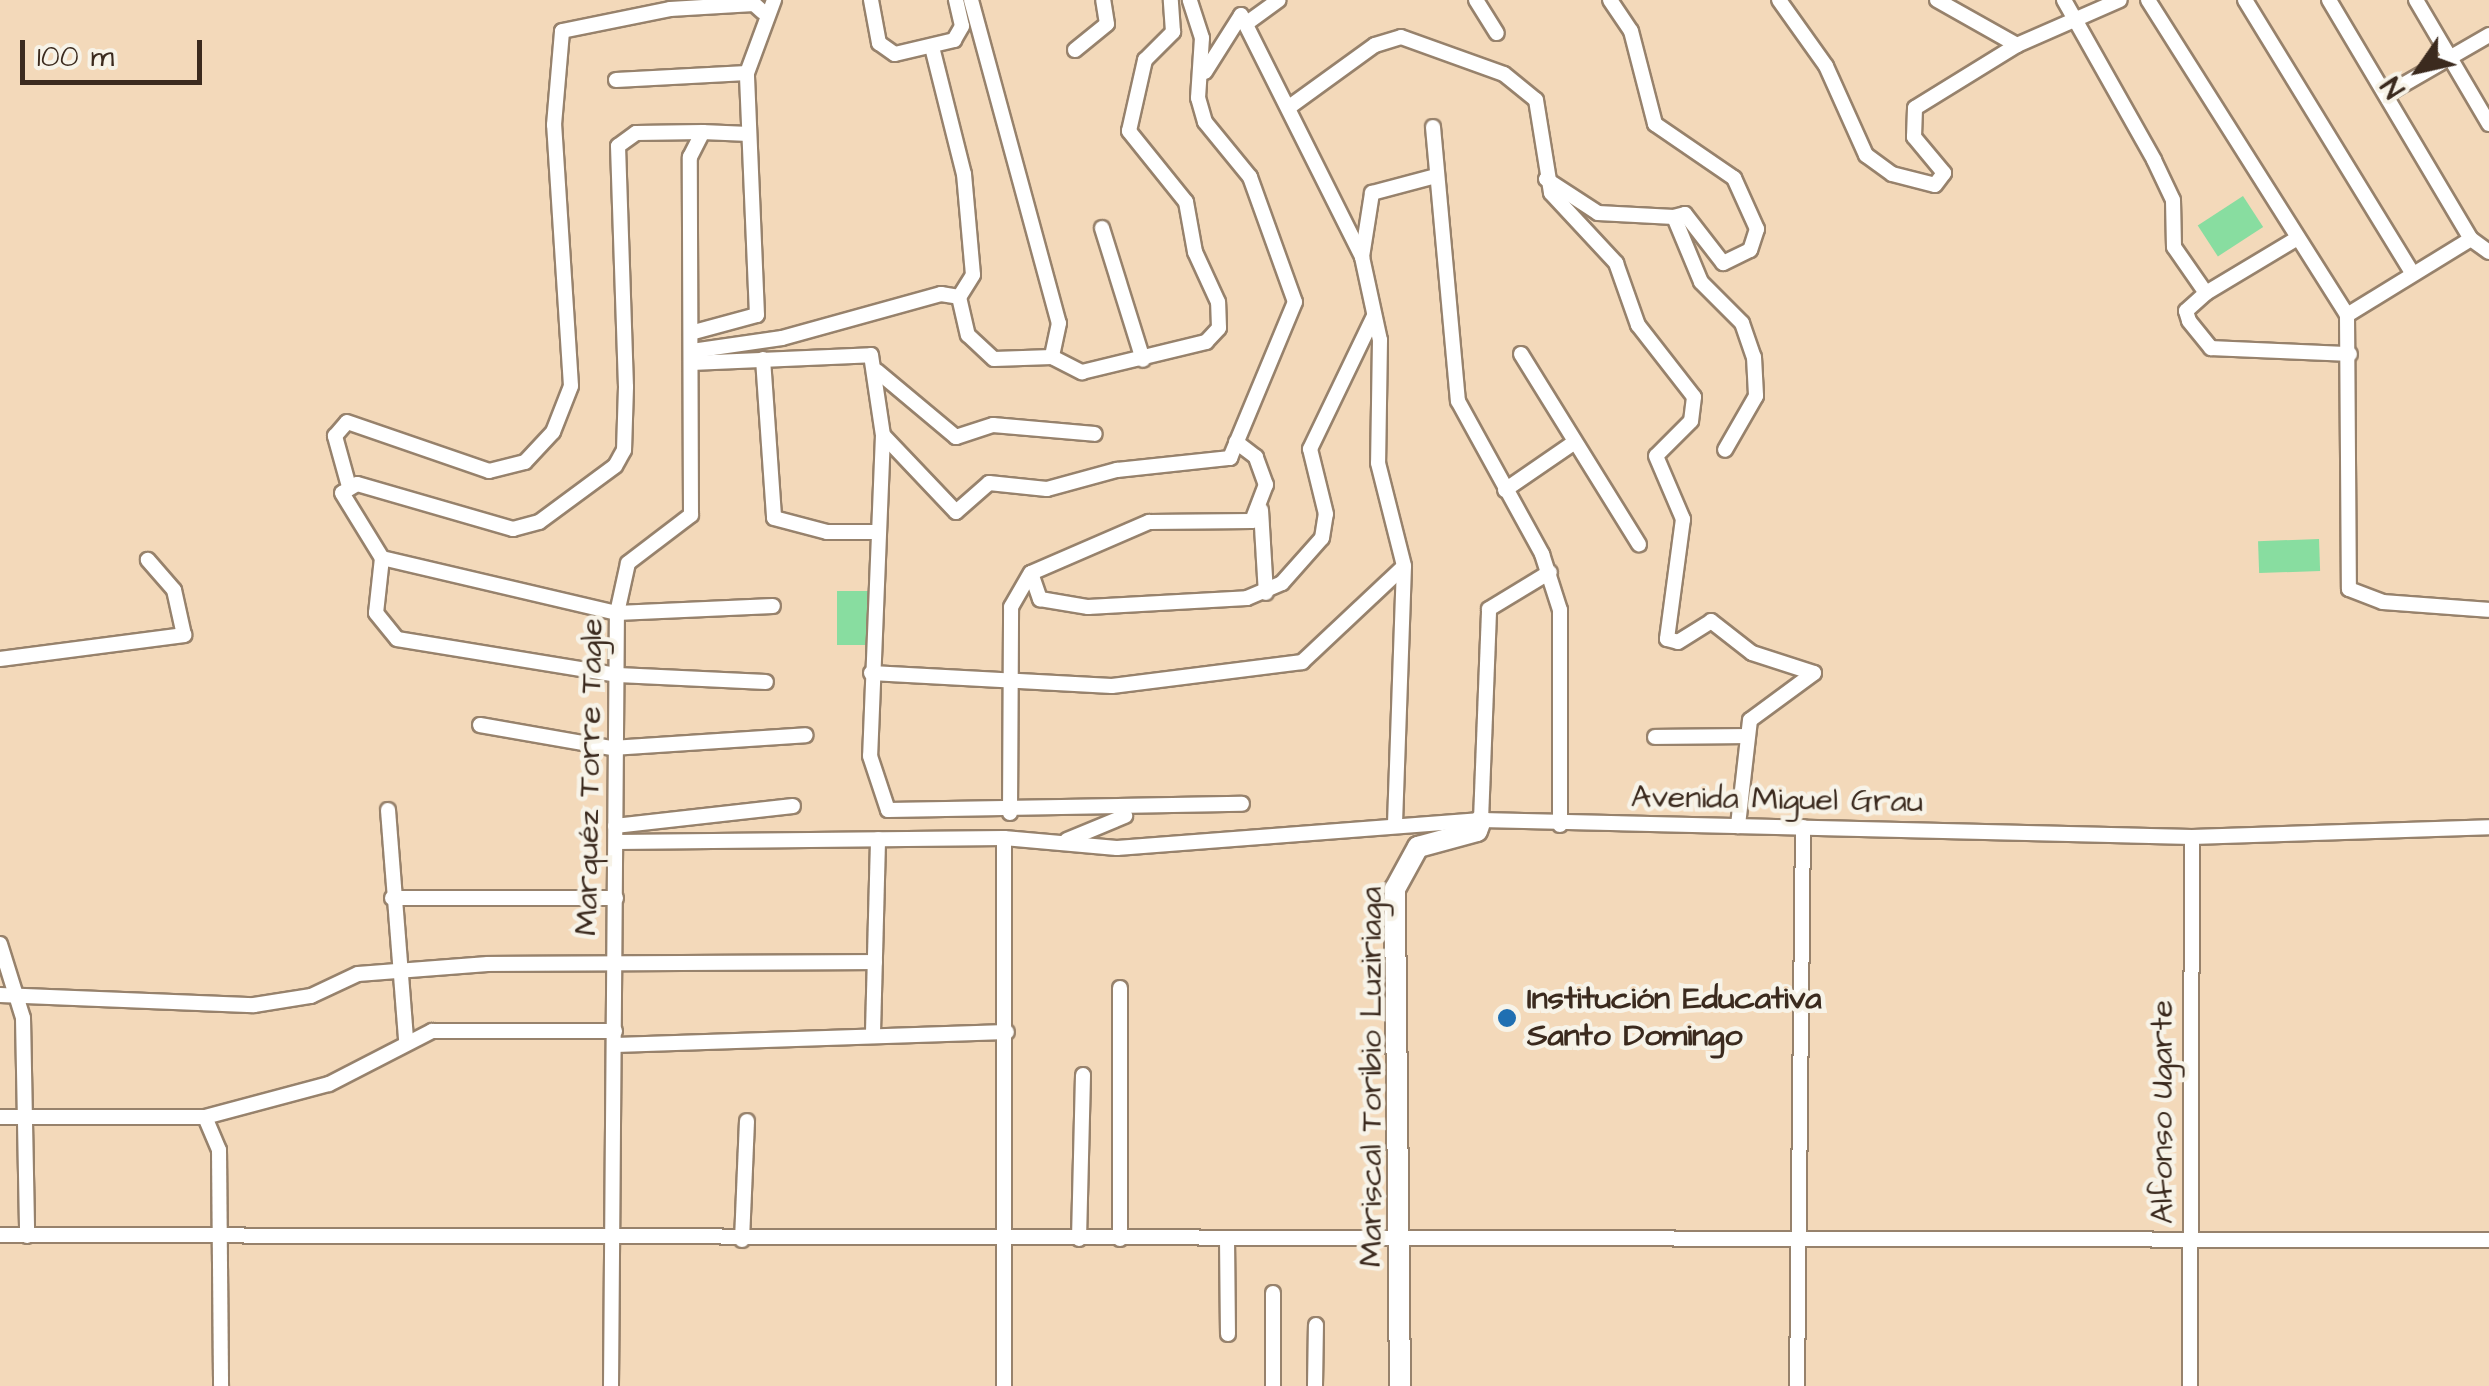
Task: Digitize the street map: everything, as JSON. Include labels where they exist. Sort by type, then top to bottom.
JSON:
[{"type":"street","points":[[694,332],[757,316],[747,73],[763,12],[774,0]]},
{"type":"street","points":[[871,0],[887,51],[932,47],[959,34],[956,0]]},
{"type":"street","points":[[971,0],[1059,323],[1052,357]]},
{"type":"street","points":[[1075,50],[1107,24],[1103,0]]},
{"type":"street","points":[[959,297],[980,354],[1052,357],[1082,372],[1180,353],[1218,328],[1186,202],[1129,131],[1145,60],[1173,32],[1171,0]]},
{"type":"street","points":[[884,435],[956,512],[989,483],[1047,489],[1117,470],[1218,465],[1236,442],[1295,302],[1250,177],[1206,122],[1198,98],[1205,72],[1190,0]]},
{"type":"street","points":[[1247,24],[1279,0]]},
{"type":"street","points":[[1476,0],[1497,33]]},
{"type":"street","points":[[1546,179],[1598,213],[1674,217],[1685,214],[1724,263],[1750,250],[1756,229],[1734,178],[1655,124],[1631,32],[1610,0]]},
{"type":"street","points":[[1779,0],[1832,76],[1866,155],[1932,184],[1944,173],[1914,137],[1912,112],[2017,46],[2074,25],[2120,0]]},
{"type":"street","points":[[1937,0],[1954,4],[2017,46]]},
{"type":"street","points":[[2064,0],[2074,25],[2154,160],[2172,200],[2174,247],[2206,294]]},
{"type":"street","points":[[2148,0],[2296,240],[2347,315],[2349,589],[2384,602],[2489,610]]},
{"type":"street","points":[[2245,0],[2412,272]]},
{"type":"street","points":[[2329,0],[2471,239],[2489,252]]},
{"type":"street","points":[[2416,0],[2489,124]]},
{"type":"street","points":[[763,12],[754,4],[670,9],[562,31],[554,126],[571,386],[553,432],[525,462],[489,470],[346,422],[335,436],[348,483],[342,493],[382,558],[376,612],[397,639],[618,675],[766,682]]},
{"type":"street","points":[[1205,72],[1224,54],[1234,15],[1247,24],[1292,105],[1362,257],[1374,315],[1378,462],[1404,566],[1395,822]]},
{"type":"street","points":[[2387,94],[2489,35]]},
{"type":"street","points":[[1292,105],[1375,45],[1418,39],[1533,95],[1546,179],[1557,203],[1616,262],[1638,326],[1694,397],[1691,421],[1656,456],[1683,519],[1667,639],[1678,642],[1711,621],[1752,654],[1814,674],[1762,708],[1744,736],[1738,826]]},
{"type":"street","points":[[691,357],[959,297],[973,276],[964,174],[932,47]]},
{"type":"street","points":[[616,80],[747,73]]},
{"type":"street","points":[[1433,127],[1432,177],[1455,389],[1550,572],[1560,610],[1560,824]]},
{"type":"street","points":[[348,483],[513,529],[539,522],[615,466],[624,450],[626,387],[618,146],[636,132],[699,139],[748,134]]},
{"type":"street","name":"Marquéz Torre Tagle","points":[[611,1386],[616,963],[612,748],[618,675],[617,613],[628,563],[686,528],[691,515],[691,357],[699,139]]},
{"type":"street","points":[[1362,257],[1372,193],[1432,177]]},
{"type":"street","points":[[1674,217],[1701,282],[1742,323],[1754,357],[1756,396],[1725,450]]},
{"type":"street","points":[[1102,228],[1143,360]]},
{"type":"street","points":[[2347,315],[2471,239]]},
{"type":"street","points":[[2296,240],[2206,294],[2186,311],[2211,348],[2350,354]]},
{"type":"street","points":[[1031,573],[1040,599],[1088,607],[1266,593],[1322,538],[1326,514],[1310,448],[1374,315]]},
{"type":"street","points":[[691,357],[764,359],[862,350],[877,371],[956,437],[993,425],[1095,434]]},
{"type":"street","points":[[1521,354],[1572,444],[1639,544]]},
{"type":"street","points":[[764,359],[774,518],[812,530],[879,532]]},
{"type":"street","points":[[877,371],[884,435],[870,756],[888,810],[1132,813],[1242,804]]},
{"type":"street","points":[[1236,442],[1256,457],[1266,593]]},
{"type":"street","points":[[1505,490],[1572,444]]},
{"type":"street","points":[[1010,813],[1005,685],[1011,607],[1031,573],[1150,522],[1245,525],[1261,510]]},
{"type":"street","points":[[382,558],[617,613],[772,606]]},
{"type":"street","points":[[0,660],[184,634],[174,590],[148,560]]},
{"type":"street","points":[[871,673],[1005,685],[1112,686],[1302,662],[1404,566]]},
{"type":"street","points":[[1481,820],[1489,609],[1550,572]]},
{"type":"street","points":[[480,725],[612,748],[806,735]]},
{"type":"street","points":[[1655,737],[1744,736]]},
{"type":"street","points":[[616,834],[793,806]]},
{"type":"street","points":[[388,810],[395,972],[406,1041]]},
{"type":"street","points":[[1066,841],[1132,813]]},
{"type":"street","name":"Avenida Miguel Grau","points":[[616,834],[878,840],[1249,841],[1395,822],[1481,820],[2192,837],[2489,827]]},
{"type":"street","name":"Mariscal Toribio Luziriaga","points":[[1400,1386],[1404,1238],[1395,890],[1418,847],[1477,831],[1481,820]]},
{"type":"street","points":[[1797,1386],[1804,827]]},
{"type":"street","name":"Alfonso Ugarte","points":[[2190,1386],[2192,837]]},
{"type":"street","points":[[1004,838],[1004,1386]]},
{"type":"street","points":[[874,1032],[878,840]]},
{"type":"street","points":[[392,898],[616,898]]},
{"type":"street","points":[[0,944],[7,996],[23,1018],[27,1236]]},
{"type":"street","points":[[7,996],[254,1005],[395,972],[616,963],[875,962]]},
{"type":"street","points":[[1120,988],[1120,1239]]},
{"type":"street","points":[[0,1117],[206,1117],[344,1078],[406,1041],[432,1031],[615,1038],[1007,1032]]},
{"type":"street","points":[[1080,1239],[1083,1075]]},
{"type":"street","points":[[206,1117],[219,1150],[221,1386]]},
{"type":"street","points":[[742,1240],[747,1121]]},
{"type":"street","points":[[0,1235],[610,1240],[2489,1240]]},
{"type":"street","points":[[1227,1239],[1228,1334]]},
{"type":"street","points":[[1272,1386],[1274,1293]]},
{"type":"street","points":[[1315,1386],[1316,1324]]},
{"type":"green space","points":[[2243,196],[2263,227],[2218,256],[2198,225]]},
{"type":"green space","points":[[2319,539],[2320,571],[2259,573],[2258,541]]},
{"type":"green space","points":[[837,591],[869,591],[869,645],[837,645]]},
{"type":"place","name":"Institución Educativa Santo Domingo","points":[[1507,1018]]}]
